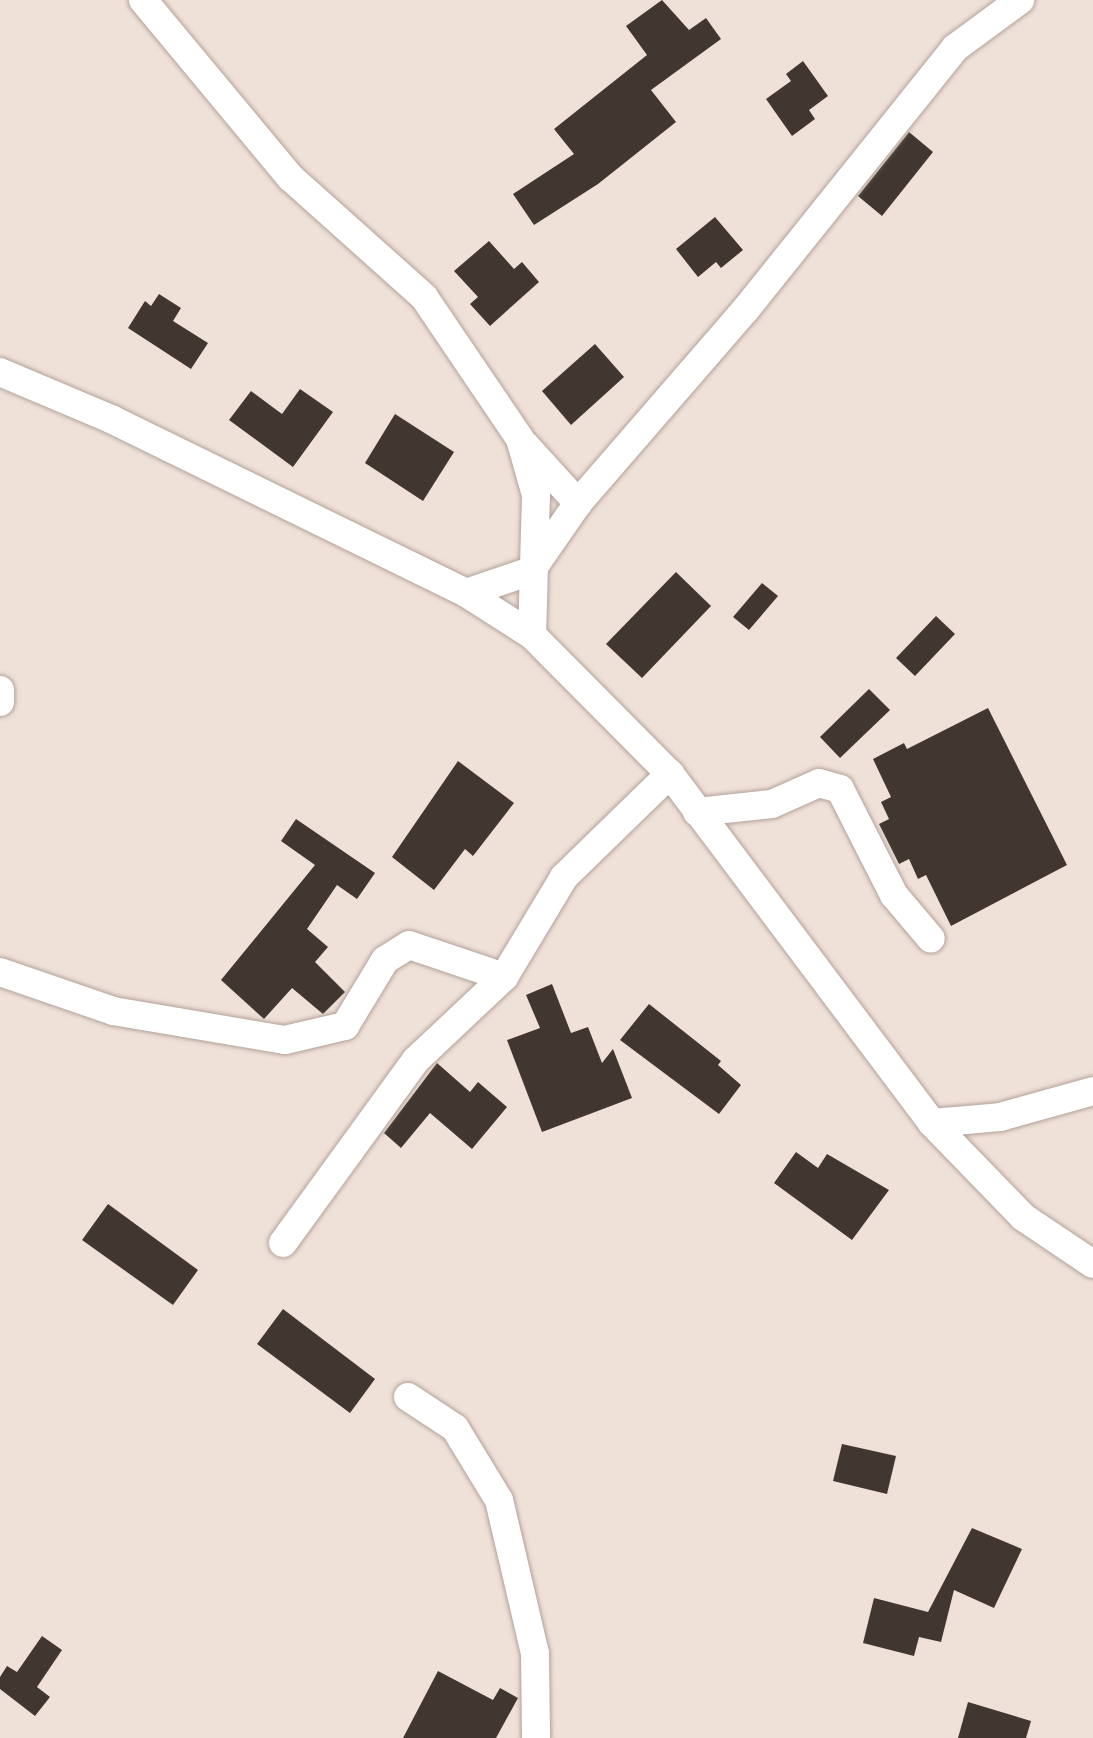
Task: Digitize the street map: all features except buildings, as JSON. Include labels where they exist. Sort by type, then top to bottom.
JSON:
[{"type":"street","points":[[143,0],[291,178],[424,297],[520,439],[578,503]]},
{"type":"street","points":[[466,593],[531,571],[578,503],[746,309],[955,48],[1020,0]]},
{"type":"street","points":[[0,372],[111,419],[466,593],[532,635],[670,774],[932,1123],[1023,1217],[1093,1264]]},
{"type":"street","points":[[520,439],[536,495],[531,571],[532,635]]},
{"type":"street","points":[[0,690],[0,702]]},
{"type":"street","points":[[283,1243],[416,1060],[504,977],[564,877],[670,774]]},
{"type":"street","points":[[697,812],[772,804],[819,783],[840,789],[894,895],[931,939]]},
{"type":"street","points":[[0,972],[113,1011],[285,1040],[345,1026],[385,960],[409,945],[504,977]]},
{"type":"street","points":[[932,1123],[1000,1117],[1093,1091]]},
{"type":"street","points":[[408,1397],[455,1428],[499,1500],[535,1653],[536,1738]]}]
